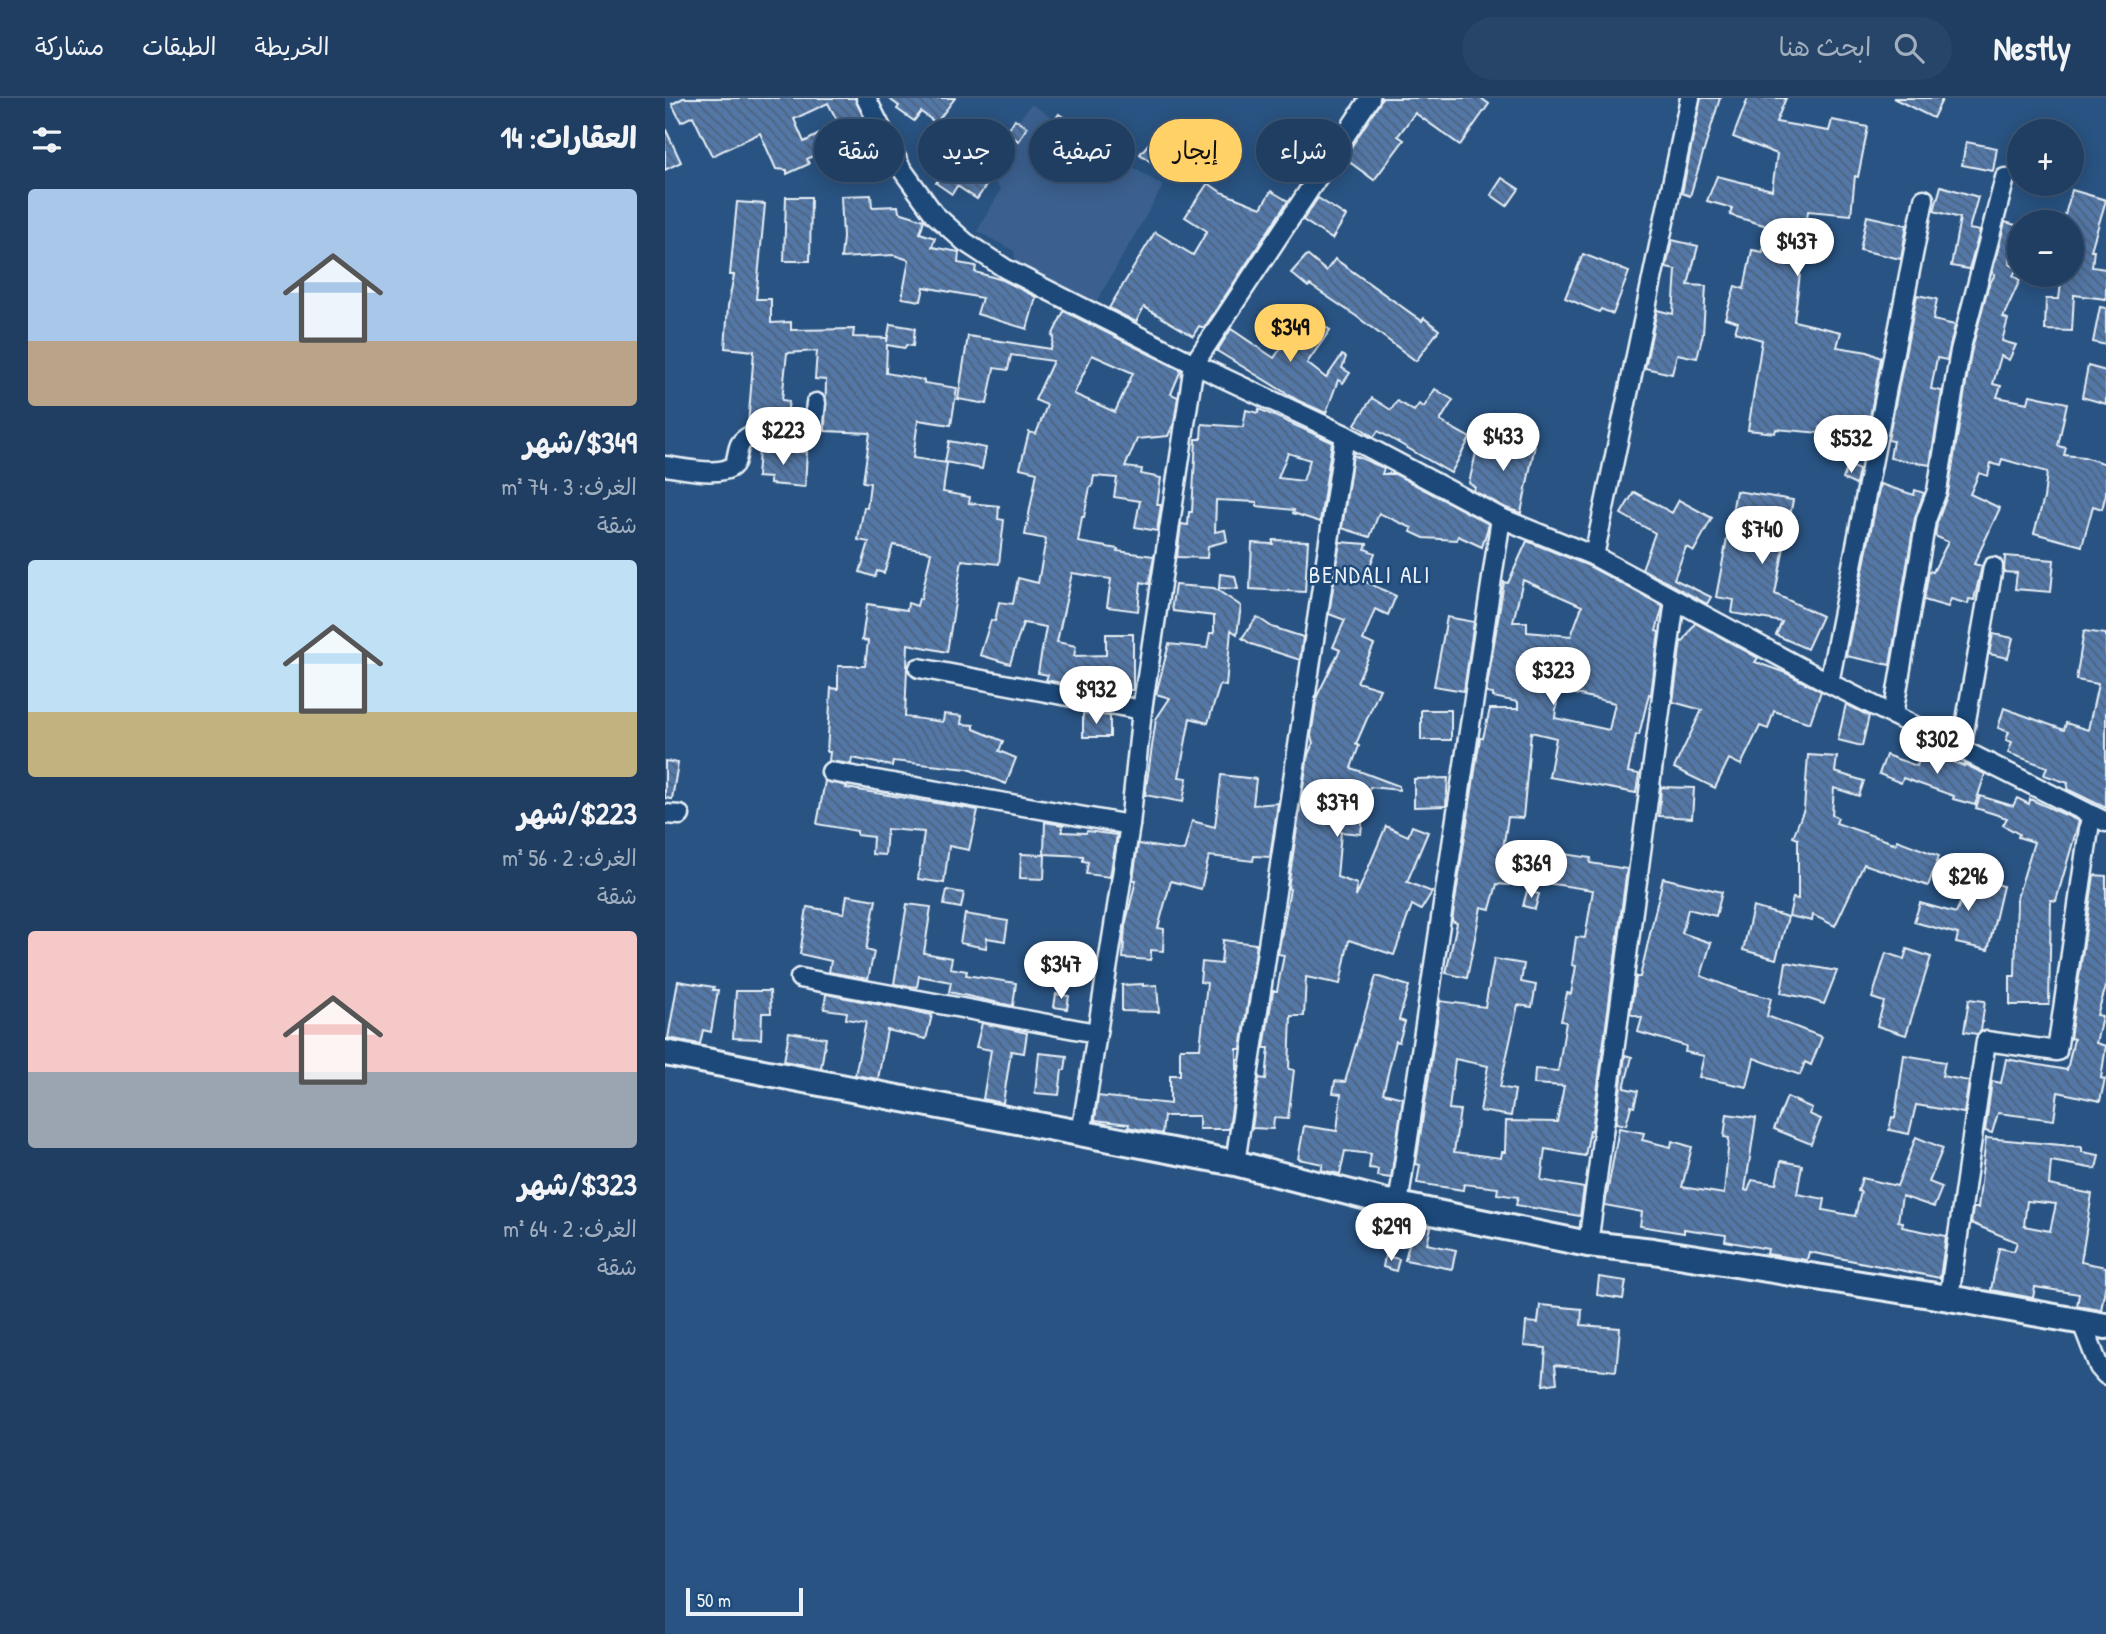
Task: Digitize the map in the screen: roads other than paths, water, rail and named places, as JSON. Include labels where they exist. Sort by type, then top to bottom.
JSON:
[{"type":"main road","points":[[665,1053],[1235,1163],[1398,1205],[1588,1244],[1653,1251],[2106,1326]]},
{"type":"street","points":[[866,98],[901,168],[934,214],[965,242],[1006,269],[1193,364],[1345,435],[1501,518],[1594,556],[1829,683],[2098,818],[2057,1051],[1986,1041],[1949,1298]]},
{"type":"street","points":[[1081,1134],[1130,825],[1142,710],[1193,364],[1370,98]]},
{"type":"street","points":[[1594,556],[1690,98]]},
{"type":"street","points":[[1893,715],[1926,520],[1937,491],[1961,351],[2005,178]]},
{"type":"street","points":[[1829,683],[1924,199]]},
{"type":"street","points":[[665,466],[700,471],[731,469],[736,463],[739,445],[748,437],[792,440],[813,430],[816,403]]},
{"type":"street","points":[[1235,1163],[1345,435]]},
{"type":"street","points":[[1398,1205],[1501,518]]},
{"type":"street","points":[[1961,749],[1993,567]]},
{"type":"street","points":[[1588,1244],[1675,600]]},
{"type":"street","points":[[919,668],[1142,710]]},
{"type":"street","points":[[831,772],[1130,825]]},
{"type":"street","points":[[800,978],[1096,1033]]},
{"type":"street","points":[[2081,1320],[2099,1367],[2106,1375]]},
{"type":"district","name":"BENDALI ALI","points":[[1370,574]]}]
